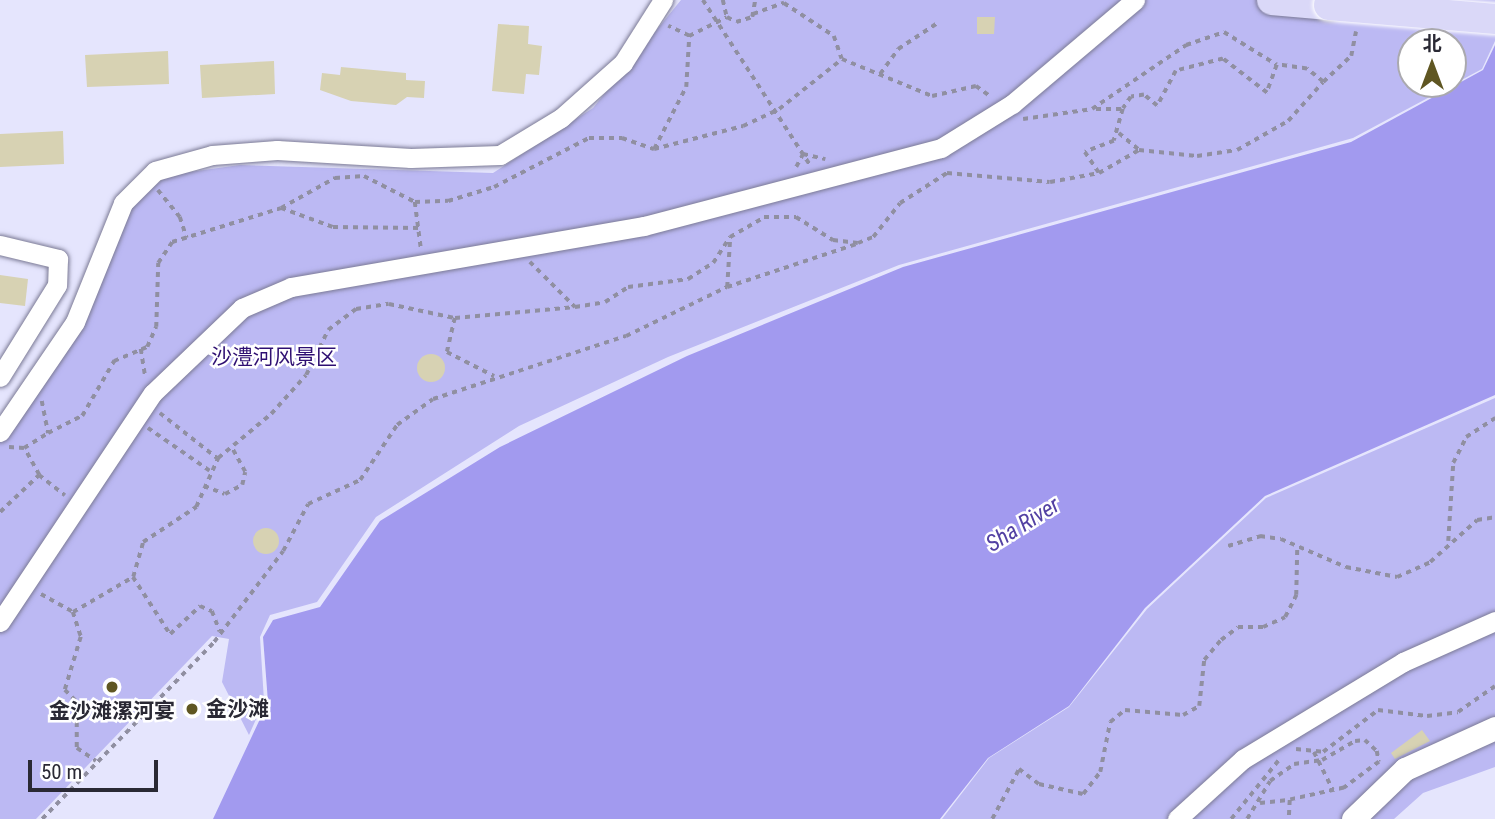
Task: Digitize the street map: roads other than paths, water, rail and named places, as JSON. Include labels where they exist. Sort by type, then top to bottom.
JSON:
[{"type":"main road","points":[[1272,0],[1495,19]]},
{"type":"street","points":[[0,432],[75,322],[123,203],[148,178],[212,155],[277,150],[411,158],[500,155],[561,118],[623,63],[645,8],[663,0]]},
{"type":"street","points":[[0,622],[76,504],[149,399],[242,308],[291,287],[423,262],[644,226],[870,170],[941,148],[1003,110],[1135,0]]},
{"type":"street","points":[[0,244],[58,259],[57,285],[0,377]]},
{"type":"street","points":[[1177,819],[1243,759],[1403,663],[1495,621]]},
{"type":"street","points":[[1353,819],[1405,769],[1495,728]]},
{"type":"water","name":"Sha River","points":[[1495,45],[1495,395],[1265,496],[1145,608],[1069,706],[988,758],[940,819],[213,819],[268,702],[263,637],[273,620],[320,607],[380,521],[500,447],[687,356],[903,267],[1351,142],[1432,98],[1467,98],[1467,79],[1483,70]]},
{"type":"place","name":"金沙滩漯河宴","points":[[112,687]]},
{"type":"place","name":"金沙滩","points":[[192,709]]},
{"type":"park label","name":"沙澧河风景区","points":[[274,357]]}]
